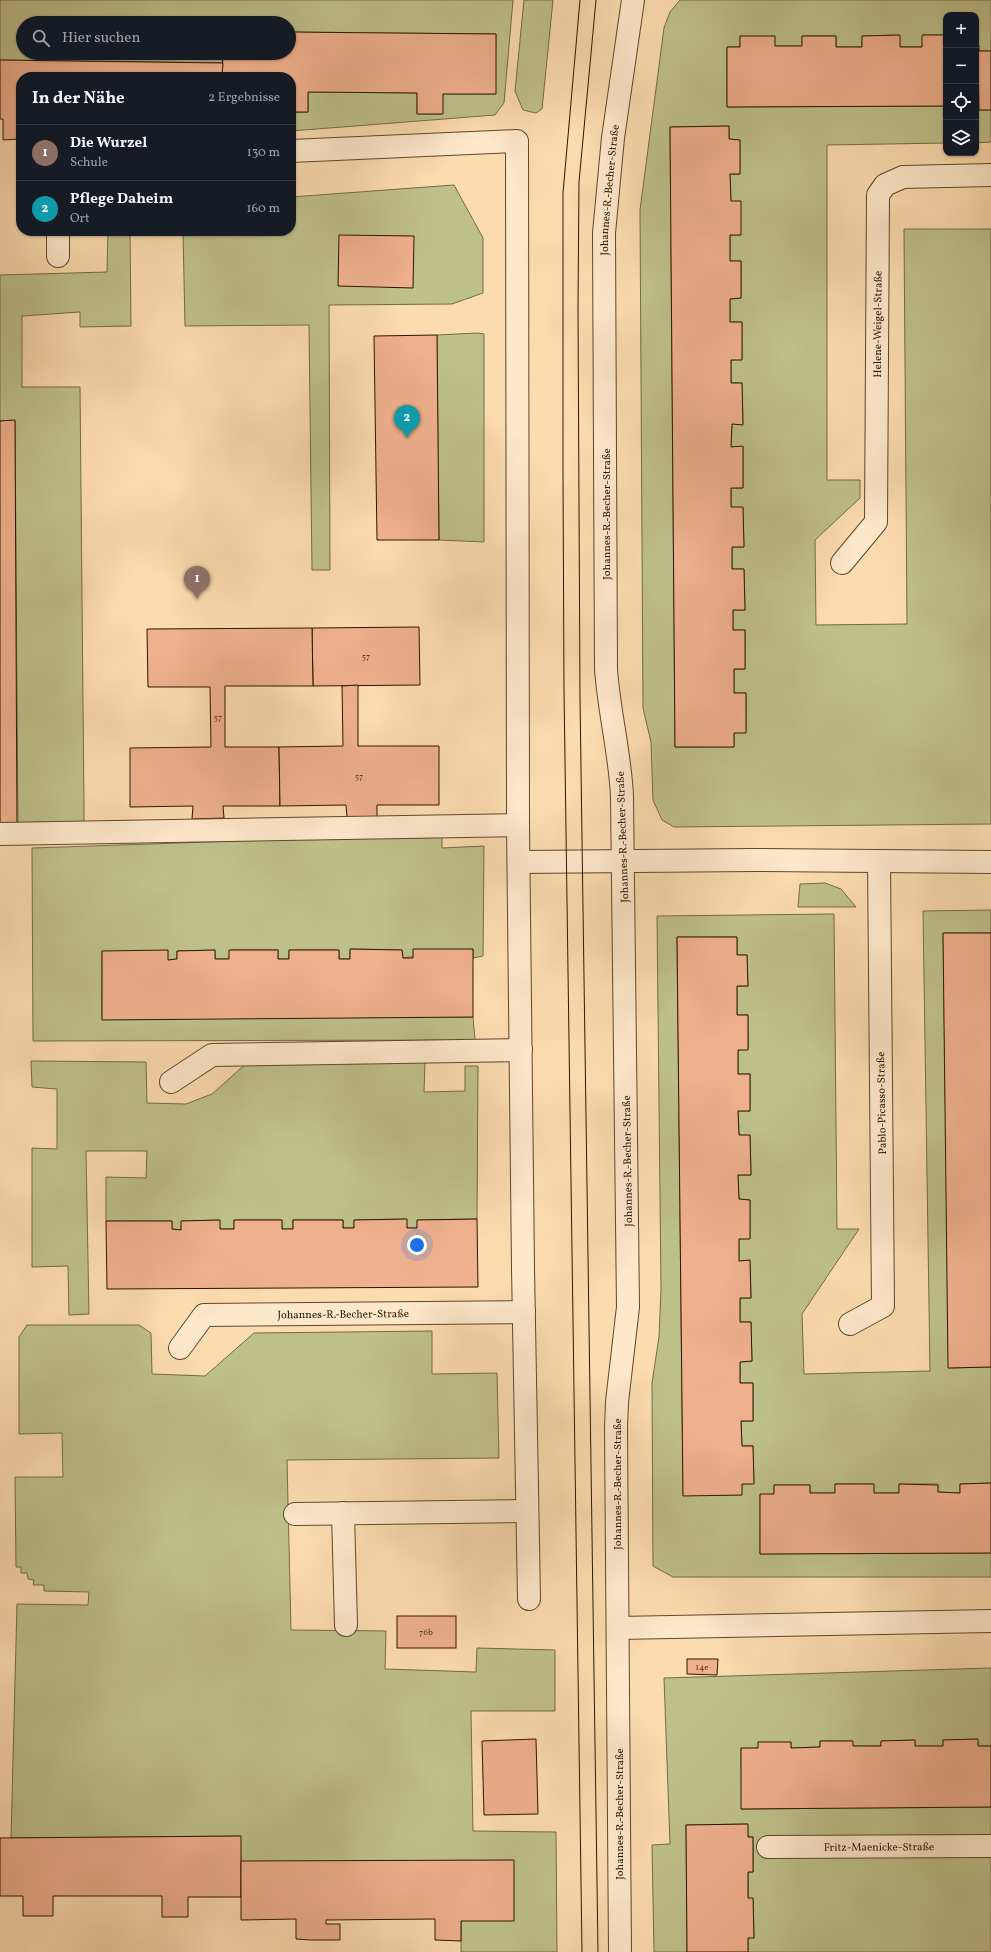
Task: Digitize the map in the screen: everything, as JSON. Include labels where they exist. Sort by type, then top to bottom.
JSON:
[{"type":"street","name":"Johannes-R.-Becher-Straße","points":[[620,1952],[616,1428],[628,1307],[624,995],[624,861],[621,773],[606,669],[604,233],[613,138],[633,0]]},
{"type":"street","points":[[296,151],[517,142],[518,824],[526,1511],[529,1599]]},
{"type":"street","name":"Helene-Weigel-Straße","points":[[842,563],[876,522],[878,195],[885,185],[903,177],[991,175]]},
{"type":"street","points":[[58,236],[58,256]]},
{"type":"street","points":[[0,834],[518,824]]},
{"type":"street","name":"Pablo-Picasso-Straße","points":[[850,1324],[883,1306],[879,861]]},
{"type":"street","points":[[519,862],[991,862]]},
{"type":"street","points":[[171,1082],[212,1055],[521,1050]]},
{"type":"street","name":"Johannes-R.-Becher-Straße","points":[[180,1348],[204,1315],[524,1312]]},
{"type":"street","points":[[295,1514],[526,1511]]},
{"type":"street","points":[[344,1513],[346,1625]]},
{"type":"street","points":[[618,1628],[991,1621]]},
{"type":"street","name":"Fritz-Maenicke-Straße","points":[[768,1848],[991,1846]]},
{"type":"green space","points":[[0,0],[513,0],[504,103],[495,115],[296,131],[296,113],[308,112],[308,92],[417,93],[417,114],[442,114],[443,94],[495,94],[496,34],[296,32],[296,16],[16,16],[16,60],[223,60],[223,63],[0,60]]},
{"type":"green space","points":[[524,0],[553,0],[542,109],[536,113],[523,110],[515,91]]},
{"type":"green space","points":[[680,0],[991,0],[991,51],[979,51],[979,12],[943,12],[943,35],[923,35],[922,47],[900,47],[899,35],[862,36],[862,47],[836,47],[836,36],[802,36],[802,46],[775,46],[740,36],[740,47],[727,47],[727,107],[943,106],[943,143],[827,145],[827,480],[860,480],[860,498],[815,540],[816,625],[907,624],[904,229],[991,229],[991,824],[674,827],[662,820],[653,800],[651,742],[643,708],[640,210],[664,28],[670,12]],"holes":[[[729,126],[729,139],[740,140],[740,174],[730,174],[731,201],[741,235],[730,235],[730,261],[741,261],[741,298],[730,299],[730,322],[742,322],[742,359],[731,360],[731,383],[742,383],[743,424],[732,424],[731,447],[743,447],[743,488],[731,488],[731,507],[743,508],[744,547],[732,547],[732,569],[744,569],[745,610],[733,610],[733,630],[745,630],[745,669],[734,669],[734,693],[746,693],[746,732],[734,733],[734,747],[675,747],[670,127]]]},
{"type":"green space","points":[[979,110],[991,110],[991,142],[979,143]]},
{"type":"green space","points":[[454,185],[483,238],[483,293],[452,304],[329,305],[330,570],[312,570],[309,325],[185,326],[183,236],[296,236],[296,197]]},
{"type":"green space","points":[[108,236],[130,236],[131,326],[80,327],[80,312],[22,316],[22,387],[80,387],[84,825],[18,826],[15,421],[0,421],[0,275],[107,272]]},
{"type":"green space","points":[[484,334],[484,542],[439,540],[437,335]]},
{"type":"green space","points":[[442,834],[442,848],[484,846],[483,956],[473,958],[473,949],[403,958],[402,950],[350,949],[350,959],[339,959],[339,950],[289,950],[289,959],[278,959],[278,950],[230,950],[229,959],[215,959],[215,950],[177,951],[177,959],[168,960],[102,951],[102,1019],[473,1017],[475,1040],[33,1041],[32,848]]},
{"type":"green space","points":[[825,883],[841,889],[856,907],[798,907],[800,884]]},
{"type":"green space","points":[[991,910],[991,933],[943,933],[949,1368],[991,1367],[991,1483],[960,1484],[960,1493],[938,1492],[938,1484],[899,1484],[899,1493],[874,1493],[874,1484],[835,1484],[835,1493],[810,1493],[810,1485],[774,1485],[774,1494],[760,1495],[760,1554],[991,1553],[991,1577],[673,1577],[653,1566],[652,1383],[659,1337],[661,1289],[657,916],[834,914],[837,1229],[859,1229],[802,1314],[804,1374],[930,1371],[923,911]],"holes":[[[677,937],[737,937],[737,955],[747,955],[748,986],[737,986],[737,1015],[748,1015],[748,1049],[738,1050],[738,1074],[750,1074],[750,1111],[738,1111],[739,1135],[750,1136],[751,1175],[738,1175],[739,1199],[750,1200],[750,1238],[739,1239],[739,1261],[750,1261],[751,1298],[740,1298],[740,1322],[751,1322],[752,1361],[740,1362],[740,1383],[753,1383],[753,1421],[741,1421],[742,1446],[753,1446],[754,1483],[742,1484],[741,1495],[683,1495]]]},
{"type":"green space","points":[[425,1060],[424,1092],[465,1091],[465,1066],[478,1066],[477,1219],[418,1220],[417,1228],[407,1228],[406,1219],[354,1220],[354,1228],[343,1228],[343,1220],[293,1220],[293,1229],[282,1229],[282,1220],[234,1220],[234,1229],[220,1229],[219,1220],[182,1221],[181,1230],[172,1229],[172,1221],[106,1221],[106,1177],[146,1178],[147,1151],[86,1151],[89,1314],[69,1315],[68,1266],[32,1267],[32,1148],[57,1149],[57,1089],[32,1087],[31,1061],[146,1062],[147,1103],[186,1104],[212,1094],[249,1061]]},
{"type":"green space","points":[[27,1325],[139,1325],[151,1333],[152,1374],[205,1376],[254,1333],[432,1331],[432,1374],[497,1373],[499,1458],[287,1460],[291,1630],[386,1631],[385,1669],[476,1672],[477,1648],[555,1650],[555,1711],[471,1711],[473,1831],[556,1832],[557,1952],[461,1952],[461,1921],[241,1861],[240,1836],[11,1838],[17,1604],[88,1605],[89,1592],[44,1591],[44,1585],[33,1585],[34,1580],[28,1579],[27,1573],[21,1573],[21,1567],[16,1567],[15,1477],[63,1477],[62,1433],[19,1434],[19,1337]]},
{"type":"green space","points":[[991,1668],[991,1746],[978,1746],[978,1739],[943,1740],[943,1746],[915,1746],[915,1740],[881,1741],[881,1746],[853,1746],[852,1741],[820,1741],[820,1747],[791,1748],[791,1742],[758,1748],[741,1749],[742,1809],[991,1807],[991,1952],[748,1952],[748,1938],[754,1937],[753,1899],[748,1898],[748,1872],[753,1872],[753,1837],[748,1837],[747,1824],[686,1825],[687,1952],[654,1952],[652,1845],[670,1844],[664,1678]]},
{"type":"building","points":[[296,32],[496,34],[496,94],[443,94],[443,114],[417,114],[417,93],[308,92],[308,112],[296,112],[296,72],[222,72],[223,60],[296,60]]},
{"type":"building","points":[[900,35],[900,47],[922,47],[922,35],[943,35],[943,106],[727,107],[727,47],[740,47],[740,36],[775,36],[775,46],[802,46],[802,36],[836,36],[836,47],[862,47],[862,36]]},
{"type":"building","points":[[979,51],[991,51],[991,110],[979,110]]},
{"type":"building","points":[[0,60],[223,63],[222,72],[16,72],[16,139],[3,140],[3,119],[0,119]]},
{"type":"building","points":[[729,126],[729,139],[740,140],[740,174],[730,174],[731,201],[741,201],[741,235],[730,235],[730,261],[741,261],[741,298],[730,299],[730,322],[742,322],[742,360],[731,360],[731,383],[742,383],[743,425],[732,424],[731,447],[743,446],[743,488],[731,488],[731,507],[743,507],[744,547],[732,547],[732,569],[744,569],[745,610],[733,610],[733,630],[745,630],[745,669],[734,669],[734,693],[746,693],[746,733],[734,733],[734,747],[675,747],[670,127]]},
{"type":"building","points":[[339,235],[414,236],[413,288],[338,286]]},
{"type":"building","points":[[437,335],[439,540],[377,540],[374,336]]},
{"type":"building","points":[[15,420],[17,831],[0,831],[0,421]]},
{"type":"building","points":[[419,627],[420,685],[313,686],[312,628]]},
{"type":"building","points":[[312,628],[313,686],[225,686],[225,747],[279,747],[280,806],[223,806],[224,818],[192,819],[193,806],[130,807],[130,748],[211,747],[210,687],[148,687],[147,629]]},
{"type":"building","points":[[358,685],[358,746],[439,746],[439,805],[377,805],[377,817],[347,817],[346,805],[280,806],[279,747],[343,746],[342,686]]},
{"type":"building","points":[[943,933],[991,933],[991,1367],[948,1368]]},
{"type":"building","points":[[677,937],[737,937],[737,955],[747,955],[748,986],[737,986],[737,1015],[748,1015],[748,1050],[738,1050],[738,1074],[750,1074],[750,1111],[738,1111],[739,1135],[750,1135],[751,1175],[738,1175],[739,1199],[750,1200],[750,1239],[739,1239],[739,1261],[750,1260],[751,1298],[740,1298],[740,1322],[751,1322],[752,1361],[740,1362],[740,1383],[753,1383],[753,1421],[741,1421],[742,1446],[753,1446],[754,1484],[742,1484],[742,1495],[683,1496]]},
{"type":"building","points":[[350,949],[402,950],[403,958],[413,958],[413,949],[473,949],[473,1017],[102,1020],[102,951],[168,950],[168,960],[177,959],[177,951],[215,950],[215,959],[229,959],[229,950],[278,950],[278,959],[289,959],[289,950],[339,950],[339,959],[350,959]]},
{"type":"building","points":[[407,1219],[407,1228],[417,1228],[417,1220],[477,1219],[478,1287],[107,1289],[106,1221],[172,1221],[172,1229],[181,1230],[181,1221],[220,1220],[220,1229],[234,1229],[234,1220],[282,1220],[282,1229],[293,1229],[293,1220],[343,1220],[343,1228],[354,1228],[354,1220]]},
{"type":"building","points":[[991,1483],[991,1553],[760,1554],[760,1494],[774,1494],[774,1485],[810,1485],[810,1493],[835,1493],[835,1484],[874,1484],[874,1493],[899,1493],[899,1484],[938,1485],[938,1492],[960,1493],[960,1484]]},
{"type":"building","points":[[397,1616],[456,1616],[456,1648],[397,1648]]},
{"type":"building","points":[[687,1659],[718,1659],[717,1675],[687,1674]]},
{"type":"building","points":[[536,1739],[538,1814],[484,1815],[482,1741]]},
{"type":"building","points":[[978,1739],[978,1746],[991,1746],[991,1807],[741,1809],[741,1748],[758,1748],[758,1742],[791,1742],[791,1748],[820,1747],[820,1741],[853,1741],[853,1746],[881,1746],[881,1741],[915,1740],[915,1746],[943,1746],[943,1740]]},
{"type":"building","points":[[748,1824],[748,1837],[753,1837],[753,1872],[748,1872],[748,1898],[753,1898],[754,1938],[748,1938],[748,1952],[687,1952],[686,1825]]},
{"type":"building","points":[[241,1836],[241,1897],[188,1897],[188,1917],[162,1917],[162,1896],[53,1896],[53,1916],[23,1916],[23,1896],[0,1896],[0,1838]]},
{"type":"building","points":[[514,1860],[514,1921],[461,1921],[461,1941],[435,1940],[435,1919],[326,1920],[326,1924],[340,1924],[340,1940],[296,1939],[296,1919],[241,1920],[241,1861]]},
{"type":"tram line","points":[[580,0],[563,193],[563,474],[564,690],[582,1952]]},
{"type":"tram line","points":[[596,0],[579,182],[578,308],[580,698],[598,1952]]},
{"type":"place","name":"Pflege Daheim","points":[[407,438]]},
{"type":"place","name":"Die Wurzel","points":[[197,599]]}]
